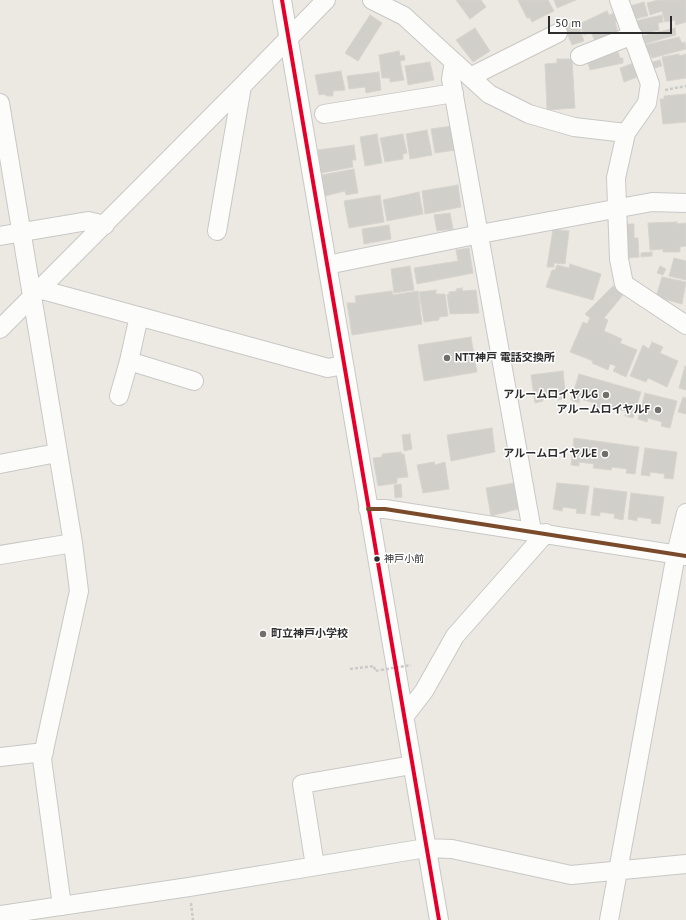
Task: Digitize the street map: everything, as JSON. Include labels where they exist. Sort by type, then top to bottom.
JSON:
[{"type":"street","points":[[274,0],[283,7],[289,40],[326,265],[439,920]]},
{"type":"street","points":[[0,329],[289,40],[326,0]]},
{"type":"street","points":[[372,0],[404,16],[488,94],[529,114],[574,127],[626,133]]},
{"type":"street","points":[[619,0],[650,84],[647,103],[626,133],[616,178],[619,258],[624,284],[686,325]]},
{"type":"street","points":[[470,77],[558,33]]},
{"type":"street","points":[[580,56],[633,35]]},
{"type":"street","points":[[454,62],[451,79],[539,532]]},
{"type":"street","points":[[217,230],[242,86]]},
{"type":"street","points":[[324,114],[454,93]]},
{"type":"street","points":[[0,103],[21,233],[35,293],[57,453],[73,543],[79,591],[42,759],[68,910]]},
{"type":"street","points":[[326,265],[480,234],[652,202],[686,203]]},
{"type":"street","points":[[0,236],[88,221],[105,225]]},
{"type":"street","points":[[35,293],[139,316],[328,368],[344,365]]},
{"type":"street","points":[[119,396],[129,361],[139,316]]},
{"type":"street","points":[[129,361],[194,381]]},
{"type":"street","points":[[0,464],[57,453]]},
{"type":"street","points":[[368,509],[385,509],[681,555]]},
{"type":"street","points":[[609,920],[681,555],[686,513]]},
{"type":"street","points":[[404,717],[424,691],[455,636],[539,532]]},
{"type":"street","points":[[0,554],[73,543]]},
{"type":"street","points":[[0,757],[44,752]]},
{"type":"street","points":[[315,866],[302,784],[412,764]]},
{"type":"street","points":[[0,915],[68,910],[315,866],[426,848],[452,848],[571,875],[686,864]]},
{"type":"path","points":[[350,669],[374,666],[375,671],[411,665]]},
{"type":"building","points":[[456,0],[481,0],[486,7],[470,19]]},
{"type":"building","points":[[518,0],[548,0],[554,11],[532,22],[530,18],[527,18]]},
{"type":"building","points":[[554,0],[576,0],[557,8]]},
{"type":"building","points":[[658,0],[686,0],[686,22],[676,25],[675,20],[665,22],[662,11],[650,15],[647,3]]},
{"type":"building","points":[[644,2],[648,16],[634,19],[630,6]]},
{"type":"building","points":[[607,11],[609,15],[617,12],[621,21],[615,22],[618,32],[595,41],[591,32],[584,35],[579,24]]},
{"type":"building","points":[[370,15],[382,23],[358,61],[345,53]]},
{"type":"building","points":[[662,15],[663,22],[658,23],[659,30],[639,35],[635,21]]},
{"type":"building","points":[[577,20],[584,41],[572,45],[564,26]]},
{"type":"building","points":[[475,28],[490,51],[473,62],[456,40]]},
{"type":"building","points":[[675,28],[676,35],[644,44],[642,36]]},
{"type":"building","points":[[679,37],[682,43],[685,42],[686,49],[652,58],[650,54],[648,55],[645,45]]},
{"type":"building","points":[[399,51],[400,56],[404,55],[405,60],[400,61],[404,80],[390,82],[390,78],[382,78],[379,55]]},
{"type":"building","points":[[618,52],[620,58],[623,58],[623,63],[590,70],[587,60]]},
{"type":"building","points":[[679,54],[679,56],[686,54],[686,78],[667,81],[662,57]]},
{"type":"building","points":[[557,59],[572,59],[575,108],[547,110],[545,64],[557,63]]},
{"type":"building","points":[[660,60],[662,66],[651,69],[649,63]]},
{"type":"building","points":[[430,62],[434,80],[408,85],[405,66]]},
{"type":"building","points":[[636,62],[640,76],[624,82],[620,68]]},
{"type":"building","points":[[341,71],[345,90],[333,91],[333,96],[326,96],[325,94],[319,95],[315,75]]},
{"type":"building","points":[[379,72],[381,90],[366,93],[365,87],[349,89],[347,76]]},
{"type":"building","points":[[686,94],[686,122],[663,124],[660,99],[664,99],[664,96]]},
{"type":"building","points":[[452,126],[456,150],[435,153],[431,129]]},
{"type":"building","points":[[427,130],[432,155],[410,159],[406,134]]},
{"type":"building","points":[[377,134],[382,163],[365,166],[360,137]]},
{"type":"building","points":[[403,134],[407,153],[403,154],[403,159],[385,162],[380,138]]},
{"type":"building","points":[[354,145],[356,160],[352,160],[353,167],[321,173],[318,150]]},
{"type":"building","points":[[354,169],[358,193],[346,195],[345,191],[325,196],[322,175]]},
{"type":"building","points":[[458,185],[461,207],[425,214],[422,191]]},
{"type":"building","points":[[419,192],[423,214],[387,221],[383,200]]},
{"type":"building","points":[[380,195],[384,222],[349,228],[344,201]]},
{"type":"building","points":[[450,213],[453,229],[437,231],[434,215]]},
{"type":"building","points":[[677,222],[677,224],[686,223],[686,246],[680,247],[680,252],[663,252],[663,249],[650,250],[648,223]]},
{"type":"building","points":[[626,224],[634,224],[634,238],[638,238],[639,257],[628,258]]},
{"type":"building","points":[[389,225],[391,239],[364,244],[362,229]]},
{"type":"building","points":[[553,229],[569,231],[565,264],[554,263],[554,267],[547,267]]},
{"type":"building","points":[[469,248],[473,273],[417,284],[414,268],[458,261],[456,250]]},
{"type":"building","points":[[652,252],[652,256],[641,257],[641,253]]},
{"type":"building","points":[[674,258],[686,261],[686,280],[669,276]]},
{"type":"building","points":[[570,264],[601,274],[593,300],[546,287],[552,270],[555,270],[557,265],[569,268]]},
{"type":"building","points":[[410,266],[414,290],[394,293],[391,269]]},
{"type":"building","points":[[660,266],[666,269],[663,275],[657,273]]},
{"type":"building","points":[[662,277],[686,282],[682,304],[656,297]]},
{"type":"building","points":[[613,286],[623,295],[604,318],[608,320],[604,331],[622,339],[620,343],[637,350],[626,377],[613,371],[616,366],[610,364],[608,370],[592,363],[593,361],[570,352],[583,322],[587,324],[590,318],[585,314]]},
{"type":"building","points":[[462,288],[463,291],[476,290],[479,313],[450,314],[447,295],[449,292],[457,291],[456,289]]},
{"type":"building","points":[[436,290],[436,294],[445,294],[448,316],[439,317],[439,320],[424,322],[419,292]]},
{"type":"building","points":[[392,291],[393,295],[418,291],[422,324],[352,335],[347,303],[356,303],[355,296]]},
{"type":"building","name":"NTT神戸 電話交換所","points":[[471,337],[477,372],[424,381],[418,345]]},
{"type":"building","points":[[652,342],[663,347],[660,353],[678,361],[667,387],[648,378],[646,382],[630,376],[643,345],[649,349]]},
{"type":"building","points":[[685,366],[686,367],[686,390],[679,388]]},
{"type":"building","points":[[563,371],[566,399],[557,400],[557,396],[543,397],[543,401],[535,403],[531,375]]},
{"type":"building","name":"アルームロイヤルG","points":[[579,374],[641,392],[633,418],[625,416],[626,411],[611,408],[610,411],[593,407],[594,403],[580,399],[579,403],[571,400]]},
{"type":"building","name":"アルームロイヤルF","points":[[645,393],[677,401],[670,428],[661,426],[662,422],[648,418],[647,422],[638,419]]},
{"type":"building","points":[[683,397],[686,398],[686,414],[678,412]]},
{"type":"building","points":[[492,428],[495,452],[451,461],[447,435]]},
{"type":"building","points":[[410,434],[412,449],[404,451],[402,435]]},
{"type":"building","name":"アルームロイヤルE","points":[[574,438],[639,447],[635,474],[626,473],[627,469],[612,467],[611,470],[593,468],[594,464],[579,462],[579,466],[571,465]]},
{"type":"building","points":[[645,448],[677,452],[673,479],[664,478],[665,474],[650,472],[650,476],[641,475]]},
{"type":"building","points":[[401,452],[401,454],[404,454],[408,477],[397,478],[397,483],[378,486],[373,458],[382,457],[382,454]]},
{"type":"building","points":[[434,462],[435,465],[445,462],[449,489],[423,493],[417,465]]},
{"type":"building","points":[[514,483],[518,509],[491,516],[486,488]]},
{"type":"building","points":[[557,483],[589,486],[585,514],[576,513],[577,509],[563,507],[562,511],[553,509]]},
{"type":"building","points":[[401,484],[402,497],[395,498],[394,485]]},
{"type":"building","points":[[594,488],[627,492],[623,520],[614,518],[615,514],[600,512],[600,516],[591,515]]},
{"type":"building","points":[[631,493],[664,497],[660,524],[651,523],[652,519],[637,517],[637,521],[628,519]]},
{"type":"transit line","points":[[282,0],[439,920]]},
{"type":"transit line","points":[[368,509],[385,509],[686,556]]},
{"type":"place","name":"NTT神戸 電話交換所","points":[[447,358]]},
{"type":"place","name":"アルームロイヤルG","points":[[606,395]]},
{"type":"place","name":"アルームロイヤルF","points":[[658,410]]},
{"type":"place","name":"アルームロイヤルE","points":[[605,454]]},
{"type":"place","name":"神戸小前","points":[[377,559]]},
{"type":"place","name":"町立神戸小学校","points":[[263,634]]}]
